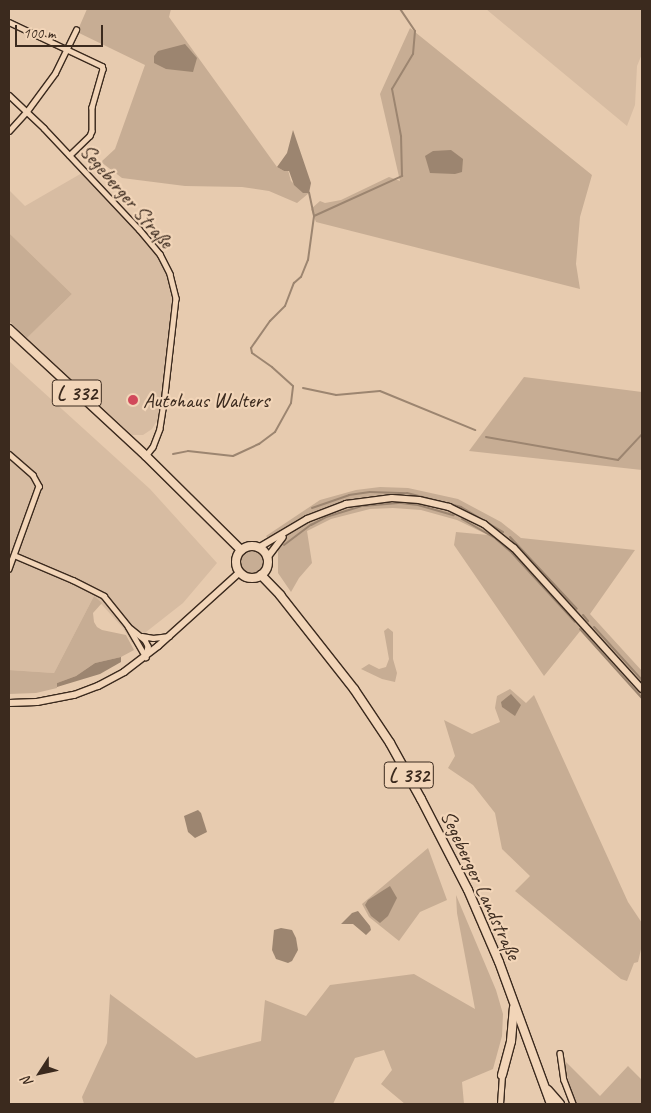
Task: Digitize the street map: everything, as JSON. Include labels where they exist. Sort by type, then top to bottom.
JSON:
[{"type":"main road","name":"L 332","points":[[9,329],[146,456],[241,550]]},
{"type":"main road","points":[[287,532],[267,558],[267,568],[261,575],[251,578],[240,572],[236,562],[241,550],[249,547],[258,548],[287,532],[327,510],[376,498],[419,500],[464,513],[493,531],[514,548],[642,689]]},
{"type":"main road","points":[[258,548],[267,558]]},
{"type":"main road","points":[[9,703],[37,702],[82,692],[111,679],[146,657],[240,572]]},
{"type":"main road","name":"Segeberger Landstraße","points":[[261,575],[280,595],[329,655],[398,756],[468,890],[514,1001],[551,1104]]},
{"type":"main road","points":[[502,1075],[511,1041],[514,1001]]},
{"type":"main road","points":[[545,1085],[560,1104]]},
{"type":"street","points":[[9,22],[98,63],[103,69],[92,106],[92,131],[90,136],[70,155]]},
{"type":"street","points":[[9,131],[27,111],[55,73],[76,30]]},
{"type":"street","name":"Segeberger Straße","points":[[9,95],[70,155],[160,254],[173,283],[176,298],[164,403],[160,428],[153,447],[146,456]]},
{"type":"street","points":[[9,454],[33,476],[39,486],[9,569]]},
{"type":"street","points":[[14,555],[104,596],[128,626],[146,657]]},
{"type":"street","points":[[128,626],[141,635],[148,644],[146,657]]},
{"type":"street","points":[[141,635],[153,638],[170,635]]},
{"type":"street","points":[[560,1053],[564,1080],[573,1104]]},
{"type":"street","points":[[500,1104],[502,1075]]},
{"type":"shaded area","points":[[87,9],[171,9],[169,17],[277,167],[284,171],[288,170],[291,181],[303,192],[309,193],[297,203],[269,191],[242,187],[185,186],[122,178],[101,162],[115,149],[145,65],[77,32]]},
{"type":"shaded area","points":[[486,9],[642,9],[642,54],[637,66],[635,105],[627,126]]},
{"type":"shaded area","points":[[410,28],[592,175],[580,217],[576,264],[580,289],[316,222],[311,209],[320,201],[325,203],[341,200],[389,177],[400,181],[380,94]]},
{"type":"shaded area","points":[[185,44],[197,58],[193,72],[166,69],[154,63],[154,56],[158,51]]},
{"type":"shaded area","points":[[293,130],[311,183],[309,193],[303,193],[294,185],[289,171],[284,171],[277,167],[287,153]]},
{"type":"shaded area","points":[[451,150],[463,159],[462,172],[455,174],[430,173],[425,156],[433,151]]},
{"type":"shaded area","points":[[82,173],[94,183],[158,252],[170,274],[175,298],[159,417],[152,429],[143,435],[132,435],[27,338],[72,294],[9,233],[9,190],[25,206]]},
{"type":"shaded area","points":[[9,233],[72,294],[27,338],[9,321]]},
{"type":"shaded area","points":[[9,361],[150,489],[217,563],[183,603],[132,643],[123,628],[94,596],[54,673],[9,670]]},
{"type":"shaded area","points":[[524,377],[642,392],[642,470],[469,451]]},
{"type":"shaded area","points":[[380,487],[408,488],[458,499],[501,522],[521,538],[635,550],[590,614],[642,671],[642,698],[581,630],[544,676],[454,545],[456,532],[488,535],[457,520],[421,510],[393,508],[370,509],[331,519],[307,531],[312,563],[299,578],[291,592],[278,573],[278,550],[266,536],[320,500],[356,490]]},
{"type":"shaded area","points":[[252,550],[260,554],[264,562],[260,570],[252,574],[244,570],[240,562],[244,554]]},
{"type":"shaded area","points":[[94,596],[102,603],[93,613],[94,622],[97,627],[102,630],[126,635],[134,650],[121,657],[95,663],[76,676],[57,683],[57,688],[36,693],[9,694],[9,670],[54,673]]},
{"type":"shaded area","points":[[388,628],[393,632],[393,659],[397,673],[395,682],[382,679],[361,669],[369,664],[379,669],[386,667],[389,659],[384,631]]},
{"type":"shaded area","points":[[121,657],[121,662],[100,674],[57,687],[57,683],[76,676],[95,663]]},
{"type":"shaded area","points":[[510,689],[526,703],[534,695],[628,902],[642,923],[642,945],[638,962],[634,963],[627,981],[621,979],[515,891],[530,876],[502,849],[495,813],[473,785],[448,768],[455,756],[444,720],[472,734],[500,722],[495,708],[497,696]]},
{"type":"shaded area","points":[[511,694],[521,705],[515,716],[502,707],[501,702]]},
{"type":"shaded area","points":[[198,810],[201,813],[207,832],[195,838],[188,832],[184,816]]},
{"type":"shaded area","points":[[428,848],[447,900],[420,912],[399,941],[369,917],[362,904]]},
{"type":"shaded area","points":[[390,886],[397,898],[388,916],[380,923],[371,916],[365,905],[368,900]]},
{"type":"shaded area","points":[[456,895],[496,990],[503,1014],[502,1036],[493,1069],[462,1082],[464,1104],[405,1104],[381,1084],[392,1070],[384,1050],[355,1058],[333,1104],[84,1104],[82,1097],[107,1043],[110,994],[196,1058],[261,1041],[265,1000],[306,1016],[330,985],[414,974],[475,1009],[457,913]]},
{"type":"shaded area","points":[[358,911],[370,926],[371,930],[366,935],[353,924],[341,924],[352,913]]},
{"type":"shaded area","points":[[281,928],[292,930],[296,938],[298,950],[292,961],[288,963],[276,959],[272,950],[274,930]]},
{"type":"shaded area","points":[[562,1058],[600,1096],[628,1066],[642,1080],[642,1104],[575,1104]]},
{"type":"waterway","points":[[314,216],[402,176],[401,136],[392,89],[413,54],[415,31],[400,9]]},
{"type":"waterway","points":[[173,454],[188,451],[233,456],[259,444],[275,432],[291,403],[293,386],[272,367],[252,353],[251,348],[270,321],[285,306],[294,283],[301,277],[308,260],[314,216],[309,193]]},
{"type":"waterway","points":[[303,388],[336,395],[380,391],[475,430]]},
{"type":"waterway","points":[[486,437],[618,460],[642,434]]},
{"type":"waterway","points":[[312,508],[349,495],[370,492],[407,493],[461,507],[503,532]]},
{"type":"waterway","points":[[284,545],[311,525],[326,517],[363,506],[401,503],[418,505],[454,515]]},
{"type":"waterway","points":[[462,519],[496,539],[512,553],[575,622]]},
{"type":"waterway","points":[[510,537],[577,609]]},
{"type":"waterway","points":[[583,615],[588,621]]},
{"type":"waterway","points":[[594,627],[642,680]]},
{"type":"waterway","points":[[580,629],[642,698]]},
{"type":"place","name":"Autohaus Walters","points":[[133,400]]}]
